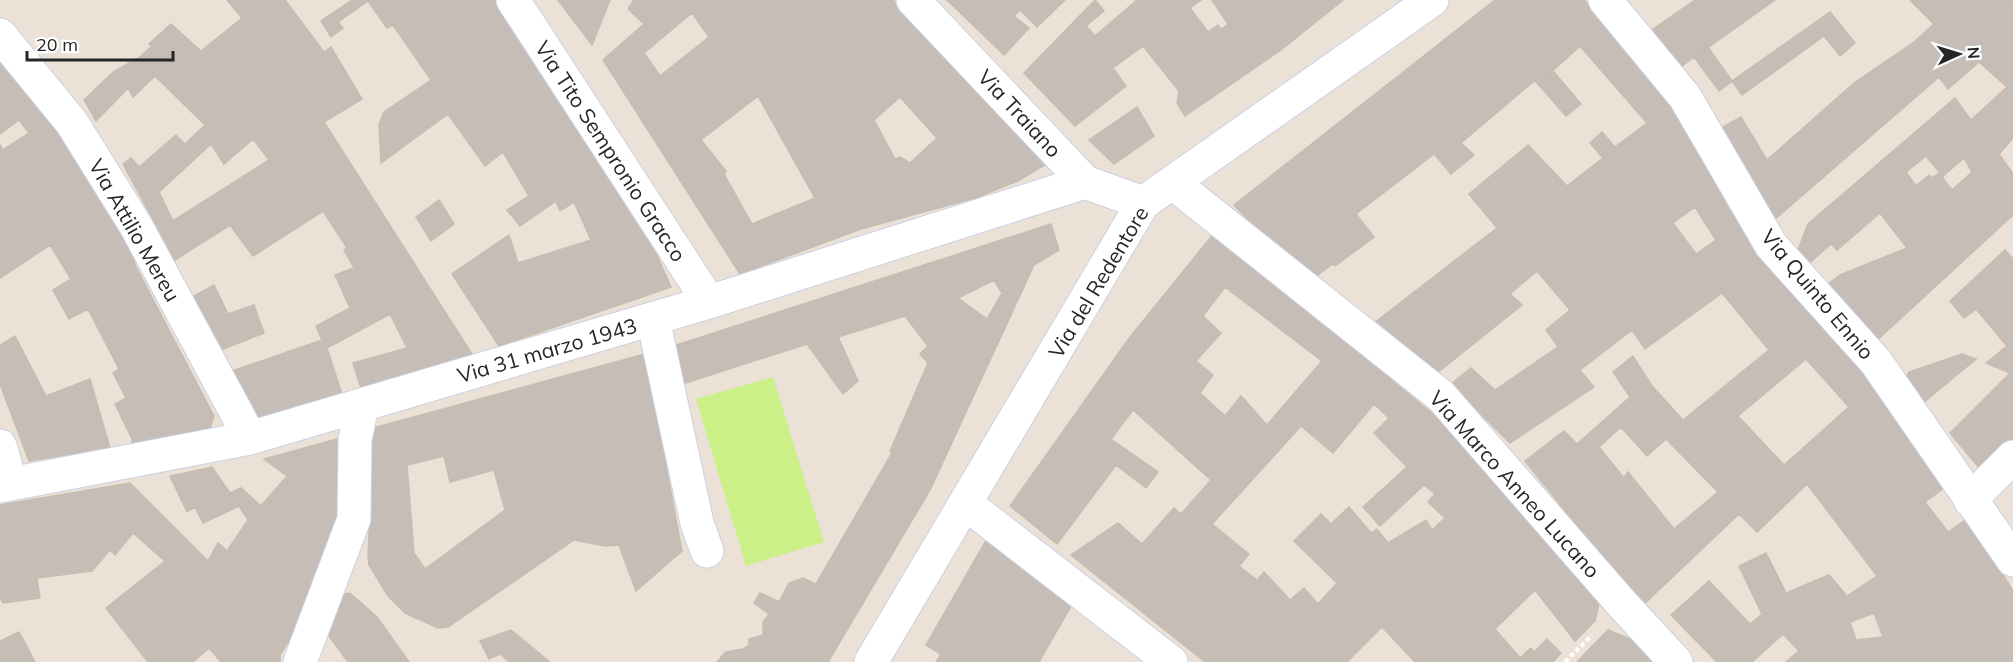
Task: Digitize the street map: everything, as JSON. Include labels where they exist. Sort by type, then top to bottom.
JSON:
[{"type":"street","name":"Via Tito Sempronio Gracco","points":[[513,0],[709,302]]},
{"type":"street","name":"Via Traiano","points":[[913,0],[1085,182],[1143,203]]},
{"type":"street","name":"Via del Redentore","points":[[871,662],[1143,203],[1432,0]]},
{"type":"street","name":"Via Quinto Ennio","points":[[1605,0],[1685,97],[1771,245],[1875,362],[2013,560]]},
{"type":"street","name":"Via Attilio Mereu","points":[[0,35],[72,123],[84,142],[136,226],[250,438]]},
{"type":"street","name":"Via 31 marzo 1943","points":[[5,485],[250,438],[709,302],[1085,182]]},
{"type":"street","name":"Via Marco Anneo Lucano","points":[[1173,183],[1441,396],[1623,605],[1676,662]]},
{"type":"street","points":[[653,319],[698,523],[707,551]]},
{"type":"street","points":[[300,662],[354,519],[355,440],[362,405]]},
{"type":"street","points":[[0,446],[5,485]]},
{"type":"street","points":[[1970,500],[2013,457]]},
{"type":"street","points":[[965,503],[1171,662]]},
{"type":"green space","points":[[773,377],[824,542],[746,566],[696,399]]},
{"type":"building","points":[[227,0],[285,0],[324,52],[331,47],[362,99],[324,122],[472,354],[361,388],[353,363],[407,348],[390,314],[327,348],[342,394],[257,420],[232,371],[322,340],[316,326],[350,308],[335,275],[354,268],[344,250],[347,248],[323,211],[253,256],[230,225],[175,260],[123,164],[131,158],[139,167],[176,135],[185,144],[205,125],[155,76],[133,97],[128,88],[96,121],[84,100],[113,72],[140,57],[152,46],[149,44],[171,24],[201,51],[242,18]],"holes":[[[253,139],[269,160],[173,221],[159,192],[211,144],[224,164]]]},
{"type":"building","points":[[352,0],[496,0],[631,198],[671,287],[499,346],[452,274],[509,235],[518,263],[591,240],[574,202],[560,211],[556,201],[520,226],[507,210],[529,196],[503,152],[485,166],[448,114],[381,163],[379,124],[384,112],[431,80],[393,25],[387,28],[368,1],[338,22],[343,28],[331,37],[321,21]]},
{"type":"building","points":[[558,0],[610,0],[592,45]]},
{"type":"building","points":[[634,0],[893,0],[961,66],[1046,164],[1018,181],[975,198],[861,229],[740,274],[603,60],[644,24],[628,9]],"holes":[[[692,13],[709,37],[660,76],[644,53]],[[758,96],[815,198],[752,224],[724,174],[726,171],[701,140]],[[900,97],[937,138],[910,163],[900,157],[895,159],[874,120]]]},
{"type":"building","points":[[947,0],[1065,0],[1037,27],[1020,10],[1014,16],[1029,28],[1004,55]]},
{"type":"building","points":[[1095,0],[1104,11],[1086,26],[1095,36],[1137,0],[1201,0],[1190,8],[1208,32],[1218,25],[1221,30],[1228,24],[1212,0],[1343,0],[1281,50],[1185,116],[1177,103],[1179,91],[1143,46],[1113,68],[1126,86],[1075,126],[1024,73]]},
{"type":"building","points":[[1495,0],[1584,0],[1659,78],[1948,485],[1925,502],[1948,532],[1968,518],[2013,591],[2013,662],[1786,662],[1799,651],[1783,634],[1752,662],[1717,662],[1671,615],[1709,581],[1750,624],[1762,614],[1739,566],[1766,553],[1786,593],[1829,575],[1847,596],[1877,576],[1807,484],[1757,532],[1739,514],[1642,606],[1525,461],[1564,431],[1577,444],[1630,397],[1613,372],[1633,356],[1652,386],[1683,420],[1769,350],[1722,293],[1645,349],[1632,330],[1580,370],[1594,387],[1510,443],[1451,384],[1471,368],[1495,390],[1558,347],[1546,330],[1570,310],[1537,271],[1510,294],[1522,305],[1437,373],[1374,323],[1497,228],[1469,194],[1528,145],[1567,186],[1603,158],[1590,143],[1602,132],[1615,147],[1647,123],[1580,46],[1538,84],[1534,81],[1461,143],[1474,155],[1451,174],[1434,154],[1356,214],[1374,237],[1335,266],[1334,263],[1315,277],[1266,238],[1234,205]],"holes":[[[1695,207],[1716,240],[1696,254],[1673,223]],[[1806,359],[1849,407],[1784,465],[1738,416]],[[1621,427],[1647,456],[1666,439],[1718,492],[1674,529],[1628,472],[1624,478],[1599,447]],[[1874,613],[1883,637],[1856,640],[1850,622]]]},
{"type":"building","points":[[1695,0],[1775,0],[1679,68],[1649,32]]},
{"type":"building","points":[[1910,0],[2013,0],[2013,138],[1999,154],[2013,174],[2013,215],[1874,343],[1823,288],[1840,275],[1907,248],[1880,213],[1837,250],[1831,244],[1806,266],[1796,255],[1808,224],[1955,98],[1971,120],[2007,87],[1979,62],[1948,89],[1939,77],[1775,219],[1719,129],[1741,117],[1767,160],[1854,83],[1914,42],[1934,24]],"holes":[[[1926,156],[1940,173],[1932,178],[1929,175],[1916,186],[1906,172]],[[1964,158],[1972,172],[1952,190],[1942,177]]]},
{"type":"building","points":[[1830,12],[1855,43],[1840,56],[1824,36],[1742,95],[1732,81]]},
{"type":"building","points":[[1708,47],[1732,81],[1719,91],[1694,57]]},
{"type":"building","points":[[5,53],[99,187],[133,254],[135,265],[214,416],[209,431],[132,445],[132,439],[115,404],[126,398],[113,373],[119,369],[88,309],[69,319],[53,290],[71,279],[50,245],[0,278],[0,145],[3,150],[29,133],[19,120],[0,134],[0,57]]},
{"type":"building","points":[[1553,71],[1581,104],[1566,116],[1538,84]]},
{"type":"building","points":[[1137,107],[1154,136],[1114,164],[1089,140]]},
{"type":"building","points":[[439,200],[454,224],[431,241],[416,217]]},
{"type":"building","points":[[1051,224],[1059,250],[1034,265],[930,490],[828,662],[717,662],[726,652],[743,649],[749,645],[749,639],[763,635],[763,622],[769,614],[754,603],[760,593],[779,602],[789,583],[803,578],[816,584],[892,453],[890,451],[928,363],[920,354],[928,346],[905,316],[838,337],[858,381],[843,394],[807,344],[676,386],[667,348]],"holes":[[[994,280],[1002,293],[987,319],[958,298]]]},
{"type":"building","points":[[1215,232],[1396,373],[1394,382],[1468,443],[1600,599],[1595,621],[1575,641],[1535,590],[1495,629],[1520,658],[1531,648],[1534,652],[1547,639],[1561,653],[1553,662],[1415,662],[1382,627],[1347,662],[1205,662],[1071,555],[1118,523],[1142,544],[1174,508],[1181,514],[1211,480],[1133,410],[1111,439],[1158,472],[1146,488],[1116,465],[1057,544],[1010,506],[1130,337]],"holes":[[[1225,287],[1322,361],[1267,425],[1241,396],[1225,416],[1200,393],[1213,375],[1196,361],[1221,333],[1203,316]],[[1374,404],[1389,418],[1374,433],[1407,467],[1363,507],[1380,526],[1424,485],[1435,494],[1428,502],[1445,518],[1432,530],[1426,520],[1388,543],[1377,529],[1371,533],[1349,507],[1331,524],[1321,514],[1294,541],[1337,583],[1318,604],[1304,588],[1290,600],[1264,572],[1257,580],[1239,566],[1249,554],[1212,524],[1301,426],[1333,453]]]},
{"type":"building","points":[[2005,250],[2013,259],[2013,438],[1980,469],[1950,433],[2010,373],[1986,363],[2007,346],[1976,309],[1964,318],[1950,301]]},
{"type":"building","points":[[214,285],[228,314],[254,305],[264,333],[221,350],[194,296]]},
{"type":"building","points":[[15,336],[46,396],[90,379],[110,448],[29,461],[0,384],[0,345]]},
{"type":"building","points":[[645,354],[682,551],[636,591],[619,545],[605,546],[574,540],[448,627],[438,628],[405,613],[388,596],[369,565],[373,428]],"holes":[[[444,456],[450,482],[494,470],[505,510],[425,569],[414,553],[407,465]]]},
{"type":"building","points":[[1962,354],[1976,359],[1923,403],[1906,381],[1909,372]]},
{"type":"building","points":[[348,436],[349,476],[319,590],[280,655],[280,662],[221,662],[209,648],[193,662],[148,662],[106,608],[165,561],[133,533],[115,555],[110,550],[92,571],[37,578],[40,598],[3,603],[0,598],[0,505],[130,483],[208,561],[218,543],[227,551],[248,520],[239,506],[203,523],[195,507],[187,512],[170,476],[212,467],[230,493],[241,488],[261,506],[287,476],[264,459]]},
{"type":"building","points":[[988,537],[1074,601],[1039,662],[936,662],[941,654],[926,645]]},
{"type":"building","points":[[350,593],[377,617],[409,662],[348,662],[326,632],[345,594]]},
{"type":"building","points":[[511,630],[550,662],[509,662],[500,654],[489,659],[480,641]]},
{"type":"building","points":[[1608,630],[1632,640],[1655,662],[1577,662]]},
{"type":"building","points":[[19,632],[35,662],[0,662],[0,641]]}]
